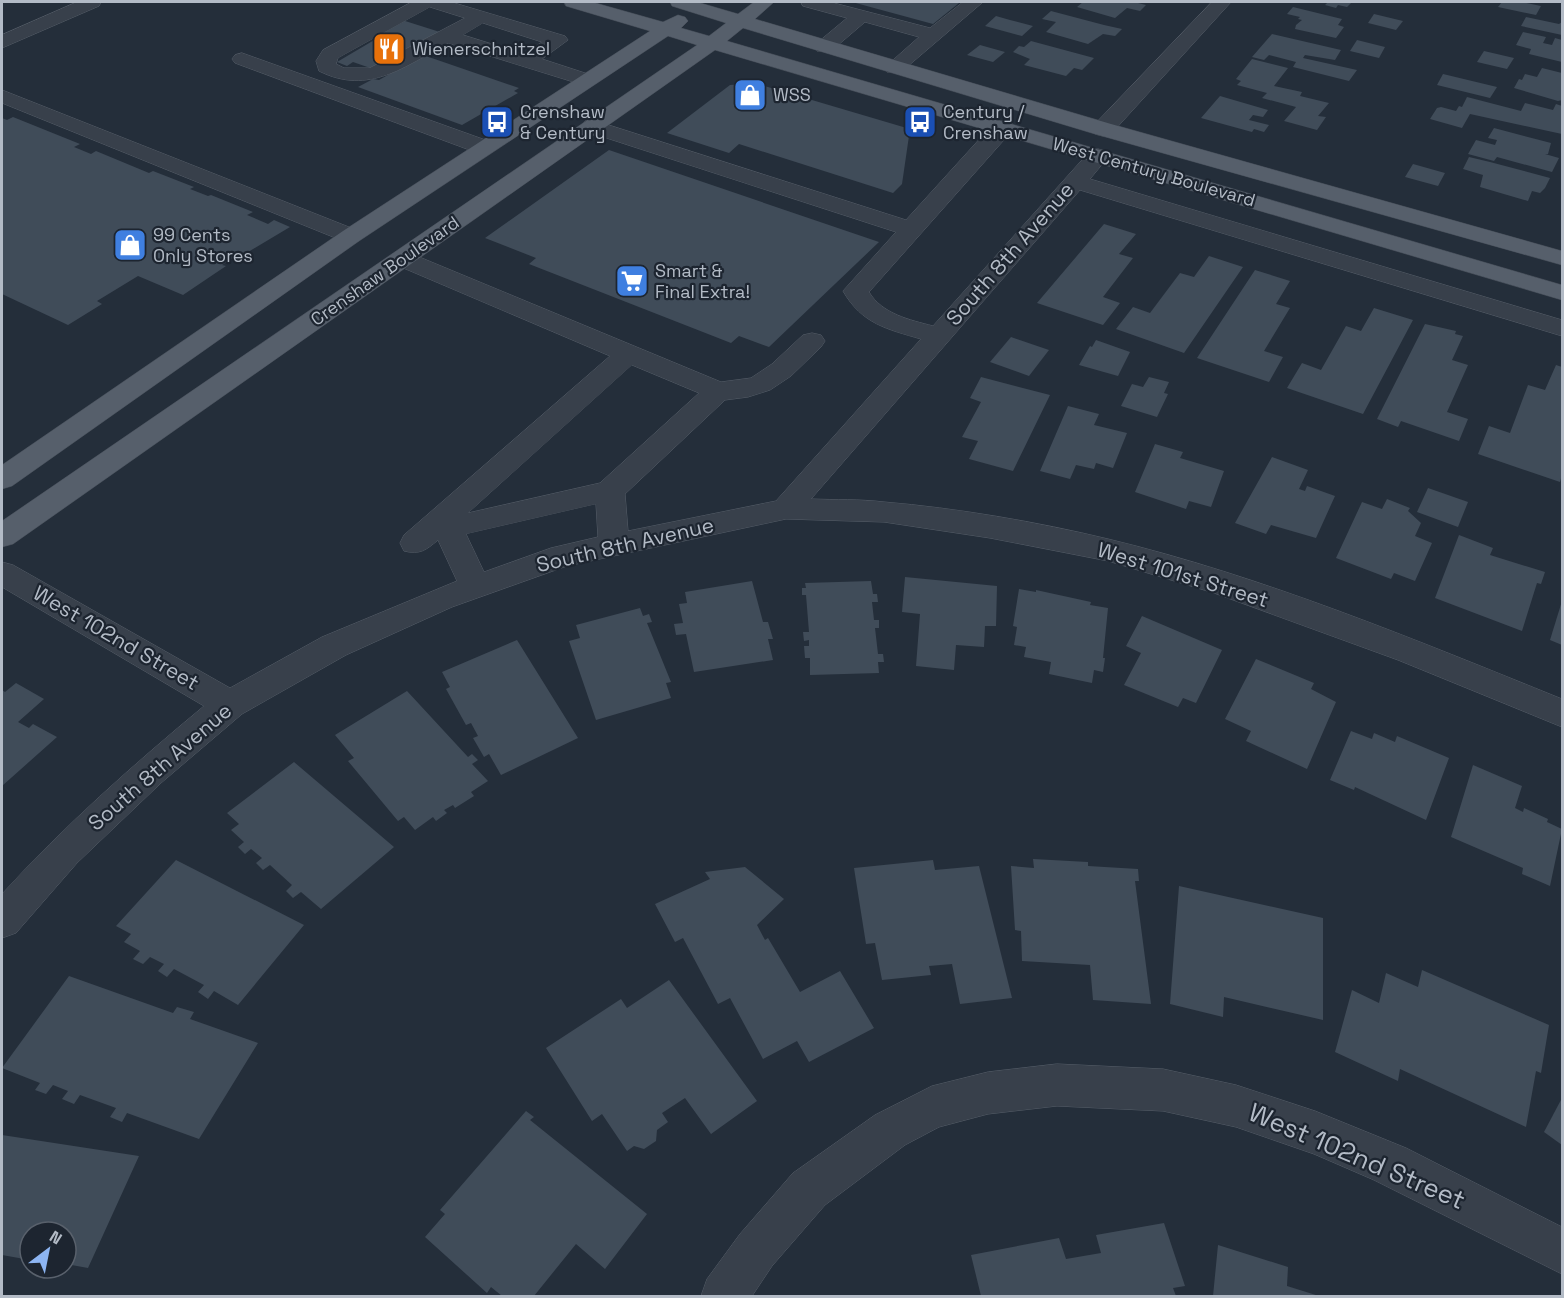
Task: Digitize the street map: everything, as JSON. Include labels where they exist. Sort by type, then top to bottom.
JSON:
[{"type":"main road","name":"West Century Boulevard","points":[[573,2],[1003,128],[1101,142],[1563,258]]},
{"type":"main road","name":"West Century Boulevard","points":[[679,2],[703,4],[741,20],[894,68],[1101,142],[1563,293]]},
{"type":"main road","name":"Crenshaw Boulevard","points":[[2,536],[712,43],[765,2]]},
{"type":"main road","points":[[2,479],[351,236],[703,4]]},
{"type":"street","points":[[2,42],[92,2]]},
{"type":"street","points":[[424,2],[330,54],[326,67],[340,74],[374,74],[481,16]]},
{"type":"street","points":[[433,2],[558,40],[526,61]]},
{"type":"street","points":[[810,2],[934,35]]},
{"type":"street","points":[[894,68],[974,2]]},
{"type":"street","name":"South 8th Avenue","points":[[2,921],[64,852],[89,828],[148,772],[230,704],[334,646],[475,587],[562,556],[786,509],[1074,181],[1101,142],[1222,2]]},
{"type":"street","points":[[824,47],[862,15]]},
{"type":"street","points":[[447,36],[587,80]]},
{"type":"street","points":[[242,59],[483,147]]},
{"type":"street","points":[[2,96],[351,236]]},
{"type":"street","points":[[593,126],[911,229]]},
{"type":"street","points":[[938,336],[873,312],[860,302],[856,291],[1003,128]]},
{"type":"street","name":"West Century Boulevard","points":[[1074,181],[1563,328]]},
{"type":"street","points":[[403,259],[718,391],[749,390],[762,384],[812,340]]},
{"type":"street","points":[[415,543],[629,353]]},
{"type":"street","points":[[475,587],[448,528],[610,491],[718,391]]},
{"type":"street","points":[[610,491],[614,545]]},
{"type":"street","name":"West 101st Street","points":[[786,509],[884,512],[990,527],[1108,550],[1245,592],[1410,651],[1563,713]]},
{"type":"street","name":"West 102nd Street","points":[[2,573],[230,704]]},
{"type":"street","name":"West 102nd Street","points":[[724,1296],[756,1250],[809,1189],[890,1130],[932,1107],[988,1093],[1057,1085],[1163,1090],[1236,1106],[1315,1133],[1390,1164],[1563,1251]]},
{"type":"building","points":[[852,2],[953,2],[959,3],[933,24]]},
{"type":"building","points":[[1083,2],[1134,2],[1146,5],[1140,11],[1127,8],[1115,18],[1077,7]]},
{"type":"building","points":[[1328,2],[1352,2],[1347,7],[1338,5],[1336,8],[1325,5]]},
{"type":"building","points":[[1502,2],[1521,2],[1541,6],[1536,15],[1498,7]]},
{"type":"building","points":[[1293,7],[1342,19],[1338,25],[1344,27],[1336,38],[1295,29],[1302,20],[1298,19],[1300,17],[1287,14]]},
{"type":"building","points":[[1051,11],[1122,29],[1115,36],[1103,34],[1088,44],[1046,32],[1056,22],[1042,19]]},
{"type":"building","points":[[1374,14],[1403,21],[1396,30],[1368,23]]},
{"type":"building","points":[[996,16],[1033,26],[1022,36],[985,26]]},
{"type":"building","points":[[1526,17],[1559,24],[1562,22],[1562,35],[1521,26]]},
{"type":"building","name":"Wienerschnitzel","points":[[402,20],[443,33],[376,70],[353,62],[347,66],[337,62],[376,39],[371,37]]},
{"type":"building","points":[[1523,32],[1546,37],[1543,43],[1552,45],[1555,38],[1562,40],[1562,62],[1529,54],[1531,49],[1516,45]]},
{"type":"building","points":[[1272,34],[1341,50],[1335,60],[1305,55],[1303,58],[1357,70],[1349,81],[1293,67],[1296,62],[1269,55],[1264,60],[1252,57]]},
{"type":"building","points":[[1357,40],[1385,47],[1379,58],[1350,51]]},
{"type":"building","points":[[1031,41],[1094,58],[1082,70],[1074,68],[1066,76],[1024,65],[1030,59],[1013,52],[1019,46],[1024,47]]},
{"type":"building","points":[[980,45],[1005,52],[993,62],[967,55]]},
{"type":"building","points":[[1484,51],[1514,58],[1507,69],[1477,62]]},
{"type":"building","points":[[423,55],[519,88],[514,91],[518,93],[462,125],[358,87],[373,79],[379,80]]},
{"type":"building","points":[[1252,59],[1288,68],[1274,86],[1302,92],[1300,96],[1329,103],[1318,116],[1326,117],[1317,130],[1284,121],[1296,107],[1262,98],[1267,93],[1237,85],[1241,81],[1236,79]]},
{"type":"building","points":[[1542,68],[1562,73],[1562,100],[1558,101],[1514,88],[1525,74],[1537,77]]},
{"type":"building","points":[[1443,74],[1497,87],[1490,98],[1437,85]]},
{"type":"building","points":[[754,83],[910,129],[902,184],[893,193],[739,144],[729,153],[667,133],[730,85]]},
{"type":"building","points":[[1220,96],[1268,110],[1263,117],[1253,115],[1249,120],[1269,125],[1264,132],[1254,129],[1252,132],[1201,118]]},
{"type":"building","points":[[1467,97],[1521,111],[1525,103],[1553,110],[1556,104],[1562,106],[1562,134],[1470,114],[1462,128],[1430,119],[1437,108],[1456,111],[1459,106],[1462,107]]},
{"type":"building","name":"99 Cents Only Stores","points":[[13,117],[80,144],[74,147],[91,154],[96,151],[149,173],[153,171],[194,187],[190,189],[253,212],[247,215],[268,224],[274,220],[290,227],[243,255],[240,253],[222,265],[226,266],[183,295],[138,276],[97,301],[102,304],[68,325],[2,294],[2,118],[7,120]]},
{"type":"building","points":[[1494,128],[1551,143],[1548,154],[1545,154],[1559,158],[1552,172],[1497,157],[1494,161],[1468,154],[1476,140],[1495,145],[1497,140],[1488,138]]},
{"type":"building","points":[[609,150],[879,242],[769,347],[739,336],[731,343],[529,264],[536,258],[485,238]]},
{"type":"building","points":[[1469,157],[1550,178],[1540,193],[1532,191],[1528,201],[1480,187],[1483,175],[1463,169]]},
{"type":"building","points":[[1413,164],[1445,173],[1438,186],[1405,177]]},
{"type":"building","points":[[1104,224],[1136,234],[1119,254],[1133,258],[1103,297],[1120,303],[1103,325],[1037,303]]},
{"type":"building","points":[[1209,256],[1243,267],[1184,353],[1116,329],[1133,307],[1150,313],[1180,273],[1194,277]]},
{"type":"building","points":[[1255,270],[1290,281],[1276,304],[1290,308],[1264,351],[1283,357],[1269,382],[1197,358]]},
{"type":"building","points":[[1374,308],[1413,320],[1363,414],[1287,388],[1302,363],[1321,370],[1346,326],[1361,331]]},
{"type":"building","points":[[1425,324],[1456,331],[1455,334],[1463,336],[1452,360],[1468,365],[1447,412],[1468,419],[1459,441],[1401,421],[1398,427],[1377,419]]},
{"type":"building","points":[[1011,337],[1049,350],[1029,376],[990,362]]},
{"type":"building","points":[[1096,340],[1130,352],[1118,376],[1079,365]]},
{"type":"building","points":[[1556,365],[1562,367],[1562,475],[1560,482],[1478,454],[1489,426],[1510,433],[1528,385],[1545,390]]},
{"type":"building","points":[[981,377],[1050,395],[1013,471],[969,459],[978,441],[962,437],[981,402],[970,398]]},
{"type":"building","points":[[1149,377],[1169,382],[1164,393],[1168,394],[1157,417],[1121,406],[1132,384],[1143,387]]},
{"type":"building","points":[[1068,406],[1099,414],[1094,425],[1127,433],[1113,468],[1096,463],[1094,469],[1076,465],[1070,479],[1040,471]]},
{"type":"building","points":[[1155,444],[1183,452],[1180,458],[1224,471],[1211,507],[1189,501],[1186,509],[1135,492]]},
{"type":"building","points":[[1272,457],[1308,470],[1299,489],[1305,491],[1307,486],[1335,496],[1316,538],[1271,525],[1266,534],[1235,523]]},
{"type":"building","points":[[1428,488],[1468,502],[1458,527],[1417,512]]},
{"type":"building","points":[[1387,499],[1410,508],[1408,511],[1421,523],[1415,536],[1432,543],[1415,581],[1394,573],[1391,579],[1336,558],[1362,502],[1382,509]]},
{"type":"building","points":[[1459,535],[1493,548],[1490,555],[1545,572],[1541,584],[1537,583],[1522,631],[1435,598]]},
{"type":"building","points":[[905,577],[997,586],[996,626],[985,626],[984,647],[956,645],[954,670],[916,666],[920,614],[902,612]]},
{"type":"building","points":[[752,581],[763,622],[768,622],[773,639],[768,639],[773,660],[694,672],[686,634],[676,635],[674,624],[683,623],[679,604],[687,603],[685,592]]},
{"type":"building","points":[[871,581],[873,594],[877,594],[878,602],[872,602],[874,620],[879,620],[879,628],[875,628],[878,654],[883,654],[884,662],[878,662],[879,673],[810,675],[810,658],[805,658],[804,646],[809,646],[809,640],[804,641],[803,632],[809,632],[806,595],[802,595],[802,588],[806,588],[805,583]]},
{"type":"building","points":[[1019,589],[1036,592],[1036,590],[1108,608],[1103,672],[1094,670],[1092,683],[1049,674],[1051,662],[1024,657],[1026,647],[1014,645],[1017,627],[1013,626]]},
{"type":"building","points":[[1562,601],[1562,645],[1550,640]]},
{"type":"building","points":[[640,608],[643,616],[649,614],[652,622],[647,623],[671,682],[666,683],[671,698],[596,720],[569,641],[580,638],[576,625]]},
{"type":"building","points":[[1142,616],[1222,650],[1196,703],[1183,698],[1178,707],[1124,685],[1141,653],[1126,646]]},
{"type":"building","points":[[517,640],[578,738],[501,775],[489,754],[484,757],[473,738],[478,736],[471,723],[466,725],[446,689],[450,687],[442,672]]},
{"type":"building","points":[[1256,659],[1314,683],[1311,689],[1336,702],[1307,769],[1246,741],[1251,731],[1225,719]]},
{"type":"building","points":[[16,683],[44,699],[18,722],[29,728],[33,724],[57,737],[2,786],[2,690],[5,692]]},
{"type":"building","points":[[407,691],[468,757],[472,754],[478,760],[472,764],[488,781],[471,792],[474,796],[455,808],[453,805],[444,810],[447,813],[436,821],[433,817],[415,830],[404,817],[398,821],[348,761],[354,758],[335,735]]},
{"type":"building","points":[[1351,731],[1372,739],[1374,733],[1395,742],[1397,736],[1449,758],[1426,820],[1355,787],[1354,790],[1330,780]]},
{"type":"building","points":[[294,762],[394,847],[321,909],[301,892],[293,898],[286,891],[292,885],[270,865],[263,870],[256,863],[262,858],[251,849],[245,854],[238,847],[244,842],[231,830],[239,824],[227,813]]},
{"type":"building","points":[[1473,765],[1522,786],[1515,808],[1523,812],[1524,808],[1548,819],[1547,822],[1562,829],[1550,886],[1522,874],[1523,868],[1451,837]]},
{"type":"building","points":[[1033,859],[1088,862],[1088,866],[1138,869],[1139,881],[1135,881],[1151,1004],[1093,1000],[1090,965],[1022,961],[1021,931],[1015,930],[1011,866],[1034,868]]},
{"type":"building","points":[[176,860],[304,925],[238,1005],[214,991],[208,999],[198,992],[204,985],[174,969],[167,977],[158,971],[164,964],[150,957],[143,964],[133,959],[140,951],[124,942],[131,934],[116,926]]},
{"type":"building","points":[[933,860],[935,870],[979,866],[1012,998],[960,1004],[952,964],[929,966],[931,975],[882,980],[875,943],[866,944],[854,868]]},
{"type":"building","points":[[745,867],[784,899],[757,925],[765,940],[768,938],[800,992],[840,971],[874,1028],[809,1062],[797,1041],[763,1059],[730,998],[718,1004],[683,938],[675,942],[655,904],[710,879],[705,872]]},
{"type":"building","points":[[1179,886],[1323,918],[1323,1020],[1224,997],[1223,1017],[1170,1004]]},
{"type":"building","points":[[1422,970],[1549,1025],[1541,1073],[1536,1071],[1526,1127],[1400,1069],[1398,1081],[1335,1052],[1352,990],[1379,1003],[1386,973],[1418,987]]},
{"type":"building","points":[[69,976],[173,1013],[177,1007],[194,1012],[190,1019],[258,1043],[199,1139],[127,1113],[122,1122],[110,1117],[116,1108],[80,1095],[74,1104],[62,1099],[68,1091],[53,1085],[46,1094],[35,1090],[40,1083],[2,1068]]},
{"type":"building","points":[[669,980],[757,1101],[711,1134],[685,1098],[662,1113],[668,1122],[657,1130],[656,1141],[644,1149],[634,1146],[627,1151],[602,1114],[592,1121],[546,1048],[621,999],[627,1008]]},
{"type":"building","points":[[1562,1098],[1562,1145],[1544,1132]]},
{"type":"building","points":[[526,1111],[534,1117],[530,1120],[647,1214],[605,1269],[576,1244],[534,1296],[502,1296],[491,1287],[487,1293],[425,1237],[445,1214],[440,1210]]},
{"type":"building","points":[[2,1135],[139,1156],[88,1268],[78,1266],[78,1220],[18,1220],[18,1258],[2,1255]]},
{"type":"building","points":[[1164,1223],[1185,1286],[1173,1288],[1176,1296],[981,1296],[971,1255],[1059,1238],[1066,1259],[1101,1253],[1096,1235]]},
{"type":"building","points":[[1218,1245],[1288,1267],[1287,1286],[1319,1296],[1213,1296]]},
{"type":"place","name":"Wienerschnitzel","points":[[389,49]]},
{"type":"place","name":"WSS","points":[[750,95]]},
{"type":"place","name":"Crenshaw & Century","points":[[497,122]]},
{"type":"place","name":"Century / Crenshaw","points":[[920,122]]},
{"type":"place","name":"99 Cents Only Stores","points":[[130,245]]},
{"type":"place","name":"Smart & Final Extra!","points":[[632,281]]}]
